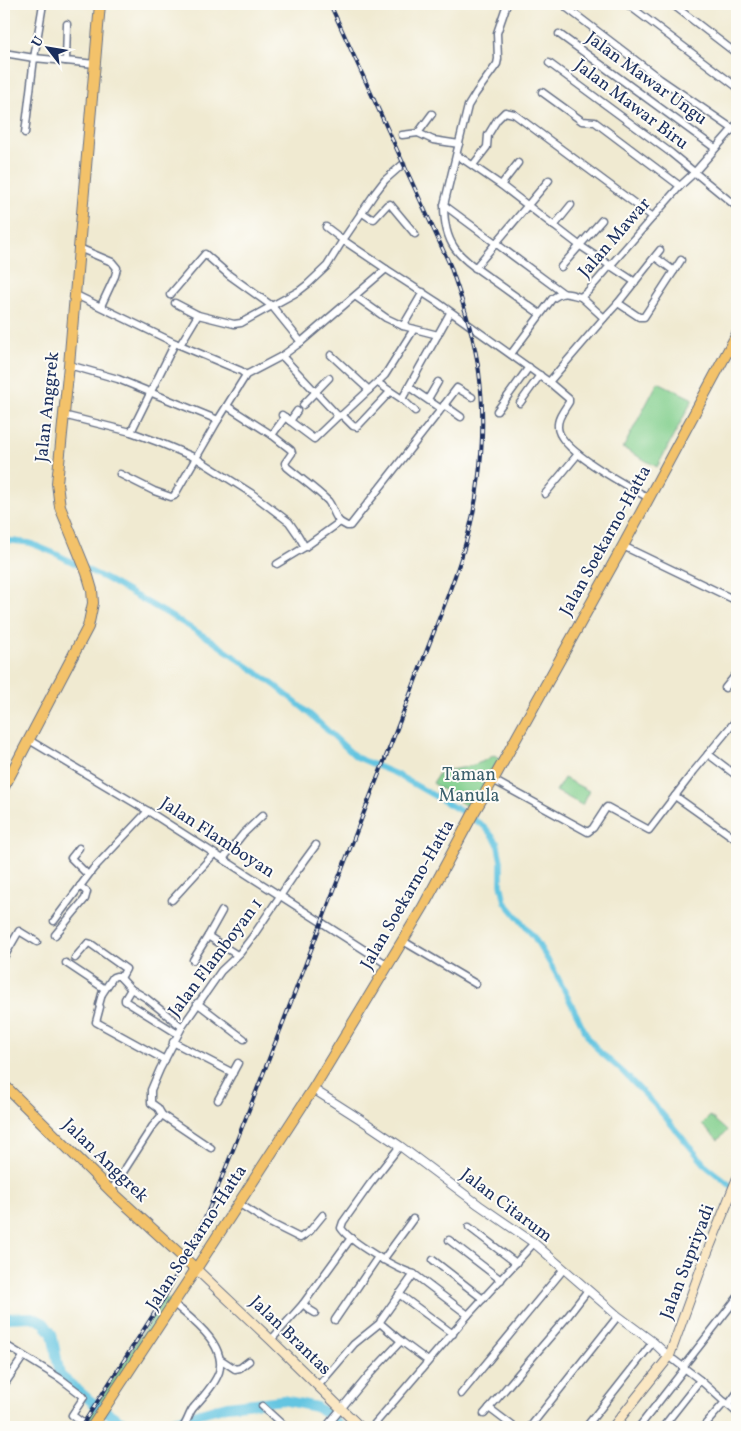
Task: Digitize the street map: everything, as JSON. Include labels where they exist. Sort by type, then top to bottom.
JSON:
[{"type":"main road","name":"Jalan Anggrek","points":[[4,787],[88,627],[93,603],[92,590],[87,574],[62,513],[57,475],[69,365],[100,4]]},
{"type":"main road","name":"Jalan Soekarno-Hatta","points":[[92,1427],[313,1089],[403,941],[649,498],[737,334]]},
{"type":"main road","name":"Jalan Anggrek","points":[[4,1085],[111,1191],[196,1269]]},
{"type":"main road","name":"Jalan Supriyadi","points":[[613,1427],[671,1358],[703,1263],[736,1183]]},
{"type":"main road","name":"Jalan Brantas","points":[[196,1269],[272,1340],[318,1386],[339,1411],[360,1427]]},
{"type":"street","points":[[25,132],[43,4]]},
{"type":"street","points":[[507,4],[497,33],[497,64],[468,106],[444,205],[444,220],[449,238],[458,254],[474,268],[540,314]]},
{"type":"street","points":[[627,4],[737,87]]},
{"type":"street","points":[[672,4],[737,54]]},
{"type":"street","points":[[567,8],[675,89],[735,126]]},
{"type":"street","points":[[66,61],[68,24]]},
{"type":"street","name":"Jalan Mawar Ungu","points":[[559,34],[715,148]]},
{"type":"street","points":[[4,53],[94,64]]},
{"type":"street","name":"Jalan Mawar Biru","points":[[549,63],[671,153],[737,207]]},
{"type":"street","points":[[542,92],[582,121],[595,122],[680,186]]},
{"type":"street","points":[[473,165],[487,147],[488,135],[497,120],[505,112],[514,114],[653,217]]},
{"type":"street","points":[[418,133],[432,114]]},
{"type":"street","name":"Jalan Mawar","points":[[511,354],[552,298],[564,293],[580,297],[588,291],[735,126]]},
{"type":"street","points":[[402,135],[418,133],[433,140],[459,144]]},
{"type":"street","points":[[457,155],[527,204],[580,245],[635,282]]},
{"type":"street","points":[[501,185],[518,163]]},
{"type":"street","points":[[175,303],[198,315],[238,324],[299,291],[316,278],[327,266],[361,212],[385,180],[402,165]]},
{"type":"street","points":[[474,268],[548,180]]},
{"type":"street","points":[[361,212],[374,219],[390,204],[416,234]]},
{"type":"street","points":[[444,205],[564,293]]},
{"type":"street","points":[[554,226],[571,205]]},
{"type":"street","points":[[561,267],[602,220]]},
{"type":"street","points":[[326,227],[423,292],[549,382],[569,399],[558,421],[558,428],[562,438],[578,454],[596,467],[649,498]]},
{"type":"street","points":[[79,248],[112,262],[117,268],[101,306]]},
{"type":"street","points":[[549,382],[618,303],[660,250]]},
{"type":"street","points":[[170,295],[204,254],[272,306],[301,342]]},
{"type":"street","points":[[655,257],[674,271]]},
{"type":"street","points":[[618,303],[638,317],[644,317],[681,260]]},
{"type":"street","points":[[120,474],[154,491],[171,497],[174,496],[246,375],[282,356],[301,342],[386,269]]},
{"type":"street","points":[[402,326],[423,292]]},
{"type":"street","points":[[74,294],[246,375]]},
{"type":"street","points":[[355,296],[386,318],[402,326],[438,335]]},
{"type":"street","points":[[580,297],[604,318]]},
{"type":"street","points":[[402,399],[450,312]]},
{"type":"street","points":[[131,432],[178,344],[198,315]]},
{"type":"street","points":[[286,418],[314,438],[378,383],[414,329]]},
{"type":"street","points":[[331,355],[369,390]]},
{"type":"street","points":[[282,356],[315,392],[355,428],[390,392]]},
{"type":"street","points":[[69,365],[118,379],[218,420]]},
{"type":"street","points":[[497,411],[529,367]]},
{"type":"street","points":[[520,403],[540,375]]},
{"type":"street","points":[[303,405],[329,378]]},
{"type":"street","points":[[428,399],[438,382]]},
{"type":"street","points":[[378,383],[402,399],[415,411]]},
{"type":"street","points":[[409,387],[461,417]]},
{"type":"street","points":[[227,406],[292,450],[285,463],[287,467],[328,502],[340,522],[350,526],[457,388],[472,397]]},
{"type":"street","points":[[272,435],[286,418],[297,411]]},
{"type":"street","points":[[64,415],[131,432],[196,458],[251,493],[289,522],[305,547]]},
{"type":"street","points":[[546,494],[578,454]]},
{"type":"street","points":[[277,564],[340,522]]},
{"type":"street","points":[[626,539],[737,600]]},
{"type":"street","points":[[725,688],[737,673]]},
{"type":"street","points":[[493,780],[588,832],[593,828],[607,807],[649,830],[737,719]]},
{"type":"street","name":"Jalan Flamboyan","points":[[29,740],[148,811],[388,965]]},
{"type":"street","points":[[708,754],[737,776]]},
{"type":"street","points":[[675,796],[737,840]]},
{"type":"street","points":[[54,921],[88,875],[148,811]]},
{"type":"street","points":[[222,859],[243,834],[263,815]]},
{"type":"street","name":"Jalan Flamboyan 1","points":[[162,1115],[150,1101],[151,1090],[173,1042],[221,971],[253,936],[316,845]]},
{"type":"street","points":[[79,848],[71,858],[88,875]]},
{"type":"street","points":[[172,900],[214,854]]},
{"type":"street","points":[[54,936],[85,899],[87,892],[80,886]]},
{"type":"street","points":[[193,960],[222,911]]},
{"type":"street","points":[[4,957],[19,931],[37,942]]},
{"type":"street","points":[[208,936],[237,955]]},
{"type":"street","points":[[403,941],[476,984]]},
{"type":"street","points":[[75,958],[85,945],[91,944],[126,969],[121,978]]},
{"type":"street","points":[[66,963],[104,989]]},
{"type":"street","points":[[165,1060],[96,1022],[104,989],[113,977],[121,978],[131,989],[146,998],[182,1027]]},
{"type":"street","points":[[131,989],[125,1001],[178,1034]]},
{"type":"street","points":[[198,1003],[244,1038]]},
{"type":"street","points":[[173,1042],[233,1073]]},
{"type":"street","points":[[218,1100],[238,1063]]},
{"type":"street","name":"Jalan Citarum","points":[[313,1089],[400,1146],[534,1243],[563,1270],[700,1380],[737,1413]]},
{"type":"street","points":[[111,1191],[152,1127],[162,1115],[211,1148]]},
{"type":"street","points":[[400,1146],[370,1184],[343,1222],[341,1228],[351,1238],[381,1258],[414,1274],[468,1315]]},
{"type":"street","points":[[238,1203],[268,1222],[300,1238],[310,1231],[323,1215]]},
{"type":"street","points":[[335,1320],[412,1219]]},
{"type":"street","points":[[469,1227],[516,1263]]},
{"type":"street","points":[[272,1340],[302,1304],[351,1238]]},
{"type":"street","points":[[449,1240],[500,1280]]},
{"type":"street","points":[[372,1427],[468,1315],[534,1243]]},
{"type":"street","points":[[433,1260],[483,1299]]},
{"type":"street","points":[[461,1394],[563,1270]]},
{"type":"street","points":[[318,1386],[354,1344],[380,1323],[414,1274]]},
{"type":"street","points":[[484,1414],[588,1290]]},
{"type":"street","points":[[399,1294],[453,1334]]},
{"type":"street","points":[[639,1427],[737,1298]]},
{"type":"street","points":[[174,1304],[210,1337],[220,1359],[219,1372],[199,1402],[193,1407],[183,1427]]},
{"type":"street","points":[[302,1304],[315,1313]]},
{"type":"street","points":[[530,1427],[618,1316]]},
{"type":"street","points":[[380,1323],[428,1361]]},
{"type":"street","points":[[326,1427],[369,1375],[401,1341]]},
{"type":"street","points":[[586,1427],[653,1342]]},
{"type":"street","points":[[4,1344],[61,1379],[82,1395],[84,1397],[72,1415],[88,1427]]},
{"type":"street","points":[[4,1385],[23,1357]]},
{"type":"street","points":[[220,1359],[235,1370],[249,1361]]},
{"type":"street","points":[[663,1427],[700,1380]]},
{"type":"street","points":[[703,1427],[737,1393]]},
{"type":"street","points":[[262,1406],[284,1427]]},
{"type":"street","points":[[489,1408],[514,1427]]},
{"type":"green space","points":[[658,382],[693,399],[657,467],[623,448]]},
{"type":"green space","name":"Taman Manula","points":[[494,755],[503,760],[475,810],[466,806],[433,783],[440,771],[475,764]]},
{"type":"green space","points":[[564,778],[589,791],[582,805],[556,791]]},
{"type":"green space","points":[[710,1116],[727,1131],[718,1140],[702,1125]]},
{"type":"green space","points":[[164,1298],[176,1300],[90,1427],[81,1427],[124,1362]]},
{"type":"waterway","points":[[4,540],[30,543],[54,553],[106,579],[166,613],[211,640],[276,686],[311,715],[356,757],[396,774],[485,827],[497,842],[501,861],[501,884],[505,902],[534,937],[555,972],[589,1039],[654,1104],[707,1167],[735,1189]]},
{"type":"waterway","points":[[4,1318],[32,1317],[44,1323],[52,1334],[60,1375],[92,1402],[119,1420],[134,1426],[154,1425],[227,1406],[283,1400],[316,1407],[328,1415],[340,1427]]},
{"type":"railway","points":[[81,1427],[164,1298],[206,1216],[272,1051],[445,603],[459,564],[475,503],[481,455],[482,400],[477,358],[467,318],[450,265],[330,4]]}]
